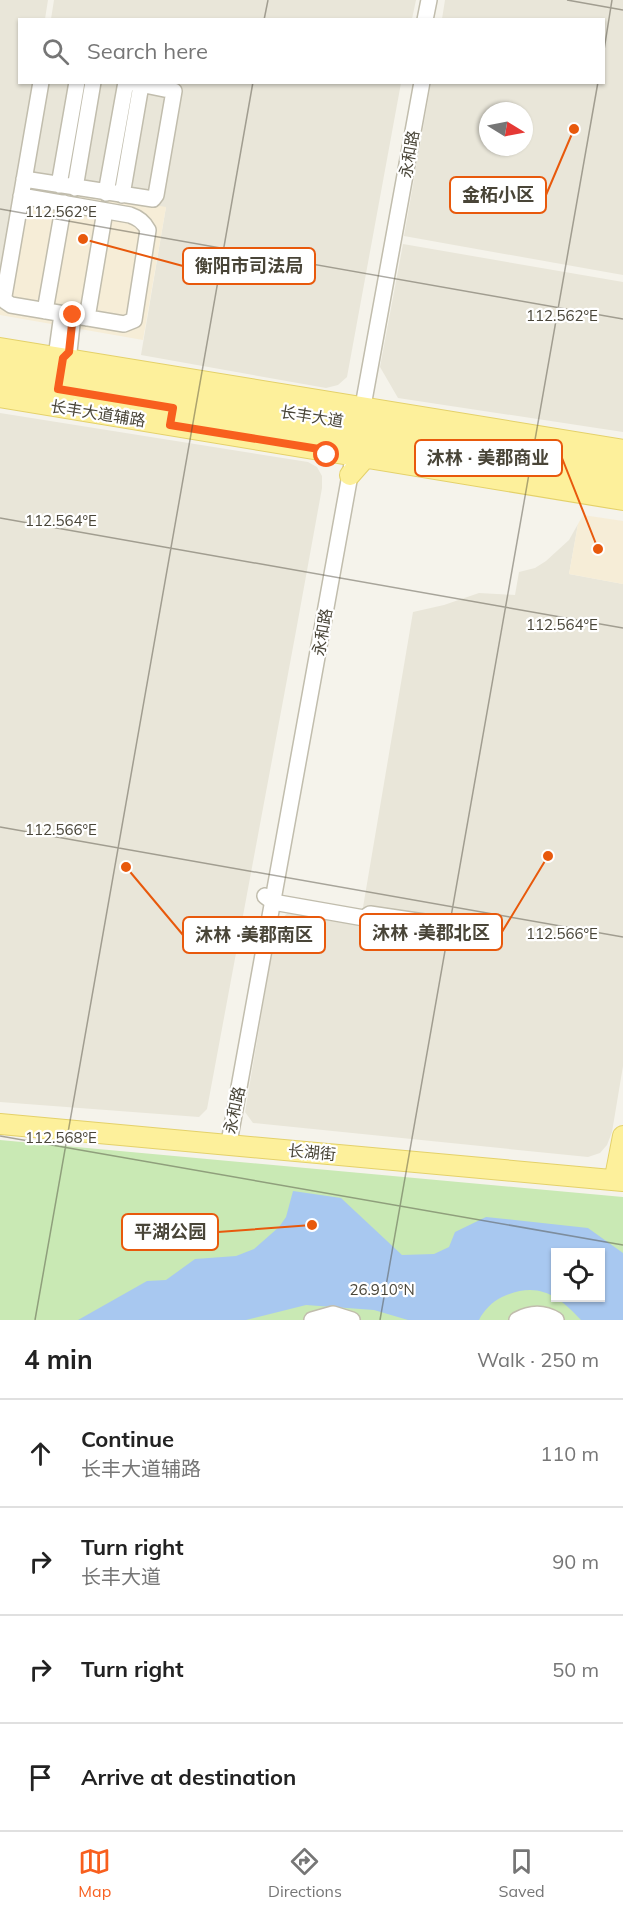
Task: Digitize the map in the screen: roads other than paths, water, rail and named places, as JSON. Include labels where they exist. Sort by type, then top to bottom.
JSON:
[{"type":"main road","points":[[0,348],[60,374]]},
{"type":"main road","name":"长丰大道","points":[[0,364],[623,484]]},
{"type":"main road","name":"长丰大道","points":[[0,380],[60,374],[171,416],[358,434],[623,468]]},
{"type":"main road","name":"长丰大道辅路","points":[[0,397],[171,416],[319,449],[358,434],[623,450]]},
{"type":"main road","name":"长丰大道辅路","points":[[358,434],[623,500]]},
{"type":"main road","points":[[346,478],[358,434]]},
{"type":"main road","points":[[319,449],[346,478]]},
{"type":"main road","name":"长湖街","points":[[0,1116],[621,1177]]},
{"type":"main road","name":"长湖街","points":[[0,1124],[225,1139]]},
{"type":"main road","points":[[621,1177],[623,1136]]},
{"type":"street","points":[[425,18],[429,0]]},
{"type":"street","points":[[434,18],[437,0]]},
{"type":"street","points":[[21,196],[130,215],[140,219],[148,230],[135,315],[130,323],[124,324],[45,311],[11,305],[5,301],[4,296],[21,196],[24,179],[42,84]]},
{"type":"street","points":[[59,185],[77,84]]},
{"type":"street","points":[[75,188],[93,84]]},
{"type":"street","points":[[114,194],[133,84]]},
{"type":"street","points":[[24,179],[153,199],[156,195],[174,91],[138,84]]},
{"type":"street","name":"永和路","points":[[358,434],[414,84]]},
{"type":"street","name":"永和路","points":[[358,434],[422,84]]},
{"type":"street","points":[[45,311],[64,203]]},
{"type":"street","points":[[60,374],[69,352],[74,316],[105,211]]},
{"type":"street","name":"永和路","points":[[225,1139],[346,478]]},
{"type":"street","points":[[271,897],[363,918],[370,914],[451,926]]},
{"type":"street","points":[[312,1320],[333,1314],[352,1320]]},
{"type":"street","points":[[517,1320],[525,1315],[540,1314],[556,1320]]},
{"type":"water","points":[[293,1191],[341,1198],[402,1255],[434,1254],[449,1247],[455,1232],[486,1217],[588,1228],[623,1253],[623,1320],[581,1320],[562,1302],[605,1302],[605,1248],[551,1248],[551,1296],[536,1290],[514,1292],[495,1301],[479,1320],[408,1320],[374,1310],[306,1305],[246,1320],[78,1320],[147,1281],[166,1280],[195,1259],[236,1256],[254,1249],[279,1227],[286,1217]]},
{"type":"place","name":"金柘小区","points":[[574,129]]},
{"type":"place","name":"衡阳市司法局","points":[[83,239]]},
{"type":"place","name":"沐林 · 美郡商业","points":[[598,549]]},
{"type":"place","name":"沐林 ·美郡北区","points":[[548,856]]},
{"type":"place","name":"沐林 ·美郡南区","points":[[126,867]]},
{"type":"place","name":"平湖公园","points":[[312,1225]]}]
